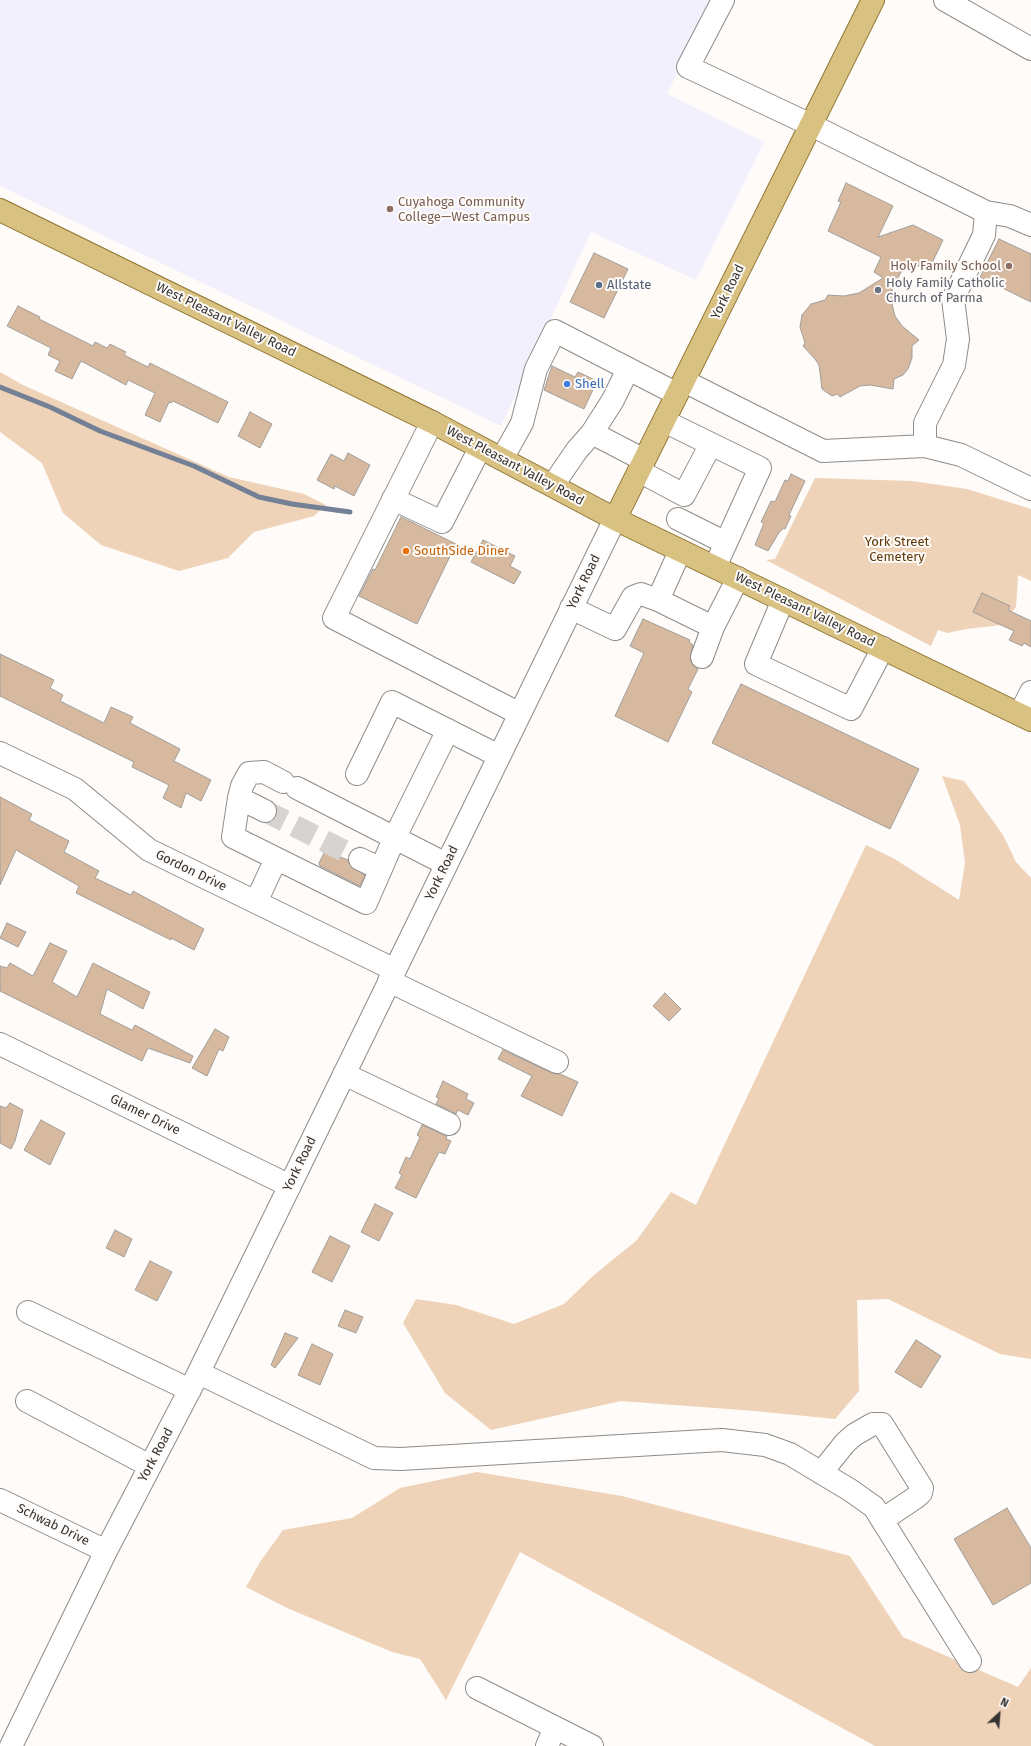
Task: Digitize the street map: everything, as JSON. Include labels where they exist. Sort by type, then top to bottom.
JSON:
[{"type":"main road","name":"York Road","points":[[615,519],[873,0]]},
{"type":"main road","name":"West Pleasant Valley Road","points":[[0,210],[432,422],[615,519],[1026,717]]},
{"type":"street","points":[[723,0],[688,67],[811,125],[986,212],[1010,216],[1031,226]]},
{"type":"street","points":[[945,0],[1031,49]]},
{"type":"street","points":[[924,446],[925,423],[954,365],[958,339],[953,299],[984,235],[986,212]]},
{"type":"street","points":[[502,459],[522,423],[536,369],[555,331],[628,369],[680,387],[823,451],[924,446],[961,454],[1031,489]]},
{"type":"street","points":[[553,485],[577,450],[592,433],[613,400],[628,369]]},
{"type":"street","points":[[664,421],[760,468],[715,567]]},
{"type":"street","points":[[432,422],[334,618],[520,714]]},
{"type":"street","points":[[592,433],[684,495]]},
{"type":"street","points":[[658,600],[674,547],[678,519],[684,495],[711,444]]},
{"type":"street","points":[[393,499],[442,522],[480,448]]},
{"type":"street","name":"York Road","points":[[10,1746],[106,1551],[194,1381],[615,519]]},
{"type":"street","points":[[678,519],[726,543]]},
{"type":"street","points":[[702,658],[713,627],[738,578]]},
{"type":"street","points":[[572,608],[615,629],[633,597],[641,594],[658,600],[713,627]]},
{"type":"street","points":[[783,600],[756,664],[851,709],[883,648]]},
{"type":"street","points":[[1026,717],[1031,692]]},
{"type":"street","points":[[357,774],[392,702],[499,756]]},
{"type":"street","points":[[446,864],[394,839],[264,772],[248,773],[242,786],[239,798],[233,837],[366,903],[394,839],[448,730]]},
{"type":"street","name":"Gordon Drive","points":[[0,753],[75,789],[149,850],[256,902],[392,976],[557,1062]]},
{"type":"street","points":[[239,798],[265,811]]},
{"type":"street","points":[[360,858],[381,868]]},
{"type":"street","points":[[256,902],[276,859]]},
{"type":"street","name":"Glamer Drive","points":[[0,1044],[290,1186]]},
{"type":"street","points":[[344,1074],[449,1124]]},
{"type":"street","points":[[28,1312],[374,1458],[408,1459],[722,1440],[764,1445],[790,1454],[874,1507],[970,1661]]},
{"type":"street","points":[[26,1401],[150,1466]]},
{"type":"street","points":[[821,1473],[845,1443],[854,1435],[873,1424],[882,1424],[922,1488],[921,1493],[915,1498],[882,1520]]},
{"type":"street","name":"Schwab Drive","points":[[0,1500],[106,1551]]},
{"type":"street","points":[[478,1688],[551,1737],[592,1746]]},
{"type":"shaded area","name":"Cuyahoga Community College—West Campus","points":[[0,0],[713,0],[667,94],[764,142],[696,280],[591,232],[501,426],[0,186]]},
{"type":"green space","points":[[0,372],[23,385],[229,477],[304,494],[326,505],[314,516],[254,532],[228,558],[179,571],[101,545],[63,513],[42,463],[0,432]]},
{"type":"green space","name":"York Street Cemetery","points":[[815,478],[912,481],[967,489],[1031,509],[1031,581],[1018,575],[1016,607],[1001,625],[947,633],[938,630],[931,646],[766,560],[775,559]]},
{"type":"green space","points":[[942,776],[964,781],[1003,835],[1016,862],[1031,878],[1031,1359],[1000,1354],[888,1299],[857,1300],[859,1391],[835,1419],[755,1411],[621,1401],[491,1430],[445,1393],[403,1323],[416,1299],[456,1305],[514,1324],[564,1304],[594,1275],[637,1240],[671,1192],[696,1205],[866,845],[893,858],[959,900],[965,863],[960,825]]},
{"type":"green space","points":[[477,1472],[622,1496],[850,1556],[903,1637],[1018,1687],[1031,1668],[1031,1746],[875,1746],[520,1552],[446,1700],[420,1659],[392,1652],[287,1608],[246,1587],[260,1562],[283,1530],[352,1518],[400,1488]]},
{"type":"building","name":"Holy Family Catholic Church of Parma","points":[[846,183],[893,206],[878,237],[913,225],[943,240],[933,261],[901,272],[892,290],[892,304],[895,316],[902,326],[919,340],[912,346],[912,358],[908,369],[903,375],[894,379],[893,389],[870,385],[860,386],[840,397],[837,394],[832,396],[822,389],[819,365],[803,346],[805,343],[800,327],[802,315],[811,304],[825,300],[828,295],[844,296],[859,293],[883,278],[874,272],[881,257],[828,231],[841,202],[838,201]]},
{"type":"building","name":"Holy Family School","points":[[999,239],[1031,254],[1031,302],[980,277]]},
{"type":"building","name":"Allstate","points":[[594,253],[628,269],[604,318],[570,302]]},
{"type":"building","points":[[18,306],[40,317],[39,319],[93,346],[95,342],[107,348],[110,344],[126,352],[124,355],[148,367],[150,363],[228,402],[218,423],[173,401],[171,403],[169,402],[160,422],[145,415],[155,393],[128,380],[126,385],[81,361],[72,379],[55,371],[60,361],[48,355],[51,348],[7,326]]},
{"type":"building","name":"Shell","points":[[552,366],[575,377],[578,372],[597,381],[584,409],[544,390]]},
{"type":"building","points":[[250,412],[272,424],[260,448],[238,436]]},
{"type":"building","points":[[348,453],[370,465],[354,496],[335,486],[334,489],[317,480],[331,454],[344,461]]},
{"type":"building","points":[[791,474],[805,481],[789,515],[791,516],[785,529],[783,528],[780,531],[768,551],[755,545],[764,523],[761,522],[771,501],[775,502],[785,480],[788,481]]},
{"type":"building","points":[[401,517],[456,544],[417,624],[359,596],[373,569],[375,570]]},
{"type":"building","points":[[483,540],[515,556],[510,566],[521,572],[514,584],[471,562]]},
{"type":"building","points":[[982,593],[1010,606],[1008,610],[1031,621],[1031,647],[1024,643],[1022,646],[1009,640],[1014,631],[973,612]]},
{"type":"building","points":[[643,619],[690,640],[689,642],[693,645],[690,660],[698,669],[688,689],[692,692],[668,742],[615,716],[644,653],[630,646]]},
{"type":"building","points":[[0,654],[54,680],[50,688],[63,695],[60,701],[104,723],[111,707],[133,717],[130,723],[180,749],[174,761],[211,780],[201,801],[186,793],[181,808],[163,798],[169,785],[132,767],[134,762],[0,696]]},
{"type":"building","points":[[741,684],[919,769],[890,829],[712,743]]},
{"type":"building","points":[[0,797],[32,814],[29,820],[69,841],[64,852],[99,871],[95,878],[131,895],[133,891],[204,929],[194,950],[76,893],[79,886],[16,850],[0,885]]},
{"type":"building","points":[[325,851],[348,860],[350,866],[365,875],[360,886],[320,866],[319,863]]},
{"type":"building","points":[[7,923],[26,932],[18,947],[0,938]]},
{"type":"building","points":[[50,943],[67,951],[52,982],[77,997],[93,963],[150,992],[143,1009],[107,989],[100,1014],[132,1030],[135,1025],[193,1056],[190,1063],[148,1048],[142,1061],[0,991],[0,966],[7,968],[10,963],[33,976]]},
{"type":"building","points":[[665,993],[681,1009],[669,1021],[653,1006]]},
{"type":"building","points":[[215,1029],[229,1037],[223,1051],[219,1049],[207,1076],[192,1068]]},
{"type":"building","points":[[503,1050],[552,1073],[560,1074],[578,1082],[562,1116],[521,1096],[532,1076],[498,1059]]},
{"type":"building","points":[[443,1081],[468,1094],[466,1099],[474,1103],[468,1115],[458,1110],[456,1114],[436,1104],[439,1098],[436,1097]]},
{"type":"building","points":[[10,1103],[23,1110],[15,1141],[11,1149],[0,1143],[0,1106],[6,1108]]},
{"type":"building","points":[[41,1120],[65,1133],[50,1165],[24,1150]]},
{"type":"building","points":[[422,1125],[447,1136],[446,1139],[451,1141],[445,1154],[439,1152],[416,1198],[395,1188],[402,1175],[399,1173],[406,1157],[410,1159],[420,1137],[417,1135]]},
{"type":"building","points":[[375,1204],[393,1213],[379,1241],[361,1232]]},
{"type":"building","points":[[115,1230],[132,1239],[124,1257],[106,1248]]},
{"type":"building","points":[[330,1236],[350,1246],[332,1282],[312,1272]]},
{"type":"building","points":[[150,1261],[172,1272],[157,1301],[135,1290]]},
{"type":"building","points":[[345,1310],[363,1317],[356,1333],[338,1326]]},
{"type":"building","points":[[285,1333],[298,1338],[275,1368],[271,1365]]},
{"type":"building","points":[[916,1340],[941,1356],[921,1388],[895,1372]]},
{"type":"building","points":[[312,1344],[333,1354],[320,1385],[298,1375]]},
{"type":"building","points":[[1007,1508],[1031,1548],[1031,1583],[993,1605],[954,1539]]},
{"type":"waterway","points":[[0,387],[50,407],[100,431],[194,466],[259,497],[292,504],[350,512]]},
{"type":"tunnel","points":[[265,811],[360,859]]},
{"type":"place","name":"Cuyahoga Community College—West Campus","points":[[390,209]]},
{"type":"place","name":"Holy Family School","points":[[1009,266]]},
{"type":"place","name":"Allstate","points":[[599,285]]},
{"type":"place","name":"Holy Family Catholic Church of Parma","points":[[878,290]]},
{"type":"place","name":"Shell","points":[[567,384]]},
{"type":"place","name":"SouthSide Diner","points":[[406,551]]}]
